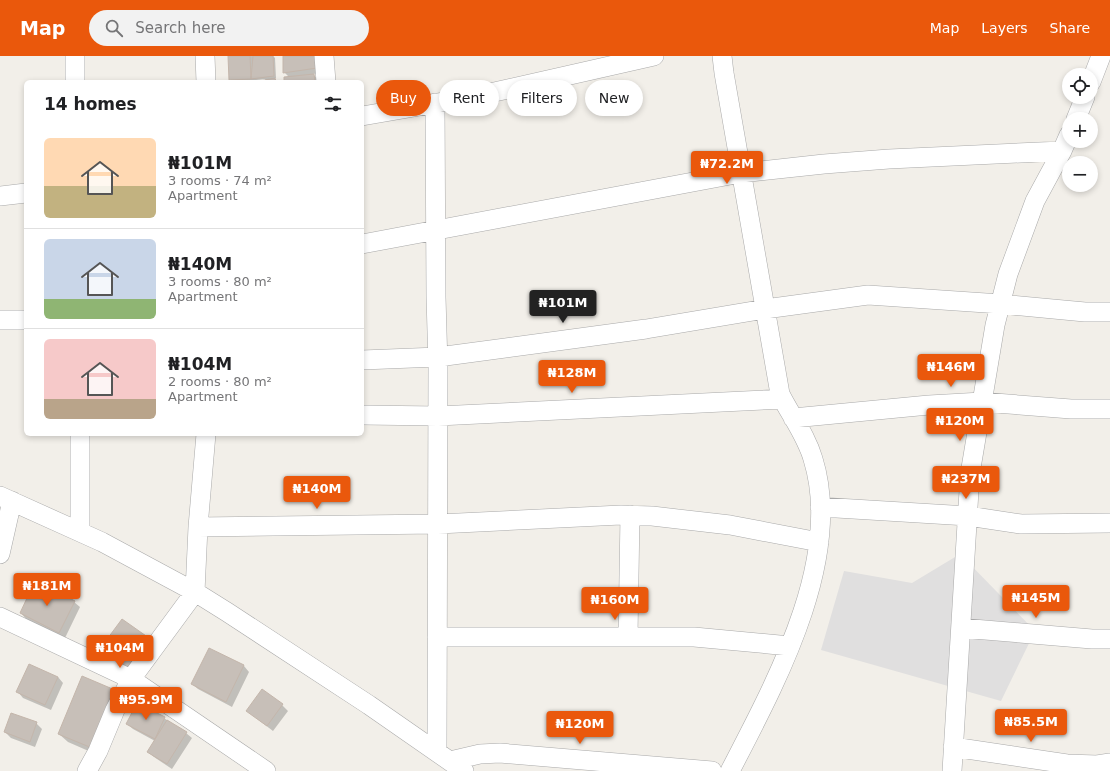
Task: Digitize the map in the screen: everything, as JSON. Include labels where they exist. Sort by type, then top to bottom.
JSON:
[{"type":"street","points":[[75,56],[75,80]]},
{"type":"street","points":[[205,56],[206,80]]},
{"type":"street","points":[[324,56],[326,80]]},
{"type":"street","points":[[364,116],[479,95],[654,56]]},
{"type":"street","points":[[722,56],[780,394],[807,441],[814,460],[820,490],[821,528],[812,582],[783,665],[730,771]]},
{"type":"street","points":[[1096,68],[1101,56]]},
{"type":"street","points":[[435,103],[438,357],[437,637],[450,761]]},
{"type":"street","points":[[364,244],[741,173],[1062,142]]},
{"type":"street","points":[[952,771],[970,474],[995,325],[1008,274],[1035,201],[1063,148]]},
{"type":"street","points":[[0,196],[24,193]]},
{"type":"street","points":[[364,360],[438,357],[646,329],[765,309],[868,296],[1001,304],[1085,312],[1110,312]]},
{"type":"street","points":[[0,320],[24,320]]},
{"type":"street","points":[[364,415],[438,416],[782,399]]},
{"type":"street","points":[[793,418],[929,405],[982,402],[1071,409],[1110,409]]},
{"type":"street","points":[[80,436],[80,532]]},
{"type":"street","points":[[87,771],[98,751],[115,710],[131,680],[194,592],[206,436]]},
{"type":"street","points":[[0,554],[6,498],[102,542],[194,592],[227,612],[450,761],[480,754],[500,753],[712,771]]},
{"type":"street","points":[[820,507],[968,516],[1021,524],[1110,522]]},
{"type":"street","points":[[628,636],[630,515]]},
{"type":"street","points":[[198,527],[438,524],[630,515],[730,525],[819,542]]},
{"type":"street","points":[[0,617],[131,680],[266,771]]},
{"type":"street","points":[[961,628],[1110,639]]},
{"type":"street","points":[[437,637],[694,637],[790,646]]},
{"type":"street","points":[[953,747],[1067,764],[1096,765],[1110,763]]},
{"type":"shaded area","points":[[960,554],[1035,631],[1001,701],[821,650],[844,571],[912,583]]},
{"type":"building","points":[[228,56],[250,56],[251,79],[229,80]]},
{"type":"building","points":[[253,56],[273,56],[274,76],[251,79]]},
{"type":"building","points":[[283,56],[317,56],[317,68],[283,73]]},
{"type":"building","points":[[314,74],[315,80],[284,80],[284,77]]},
{"type":"building","points":[[275,78],[276,80],[265,80]]},
{"type":"building","points":[[35,581],[75,601],[59,633],[20,613]]},
{"type":"building","points":[[122,619],[149,638],[126,669],[99,650]]},
{"type":"building","points":[[209,648],[244,665],[226,702],[191,684]]},
{"type":"building","points":[[29,664],[58,677],[45,705],[16,692]]},
{"type":"building","points":[[82,676],[115,690],[92,748],[58,734]]},
{"type":"building","points":[[262,689],[283,704],[267,726],[246,711]]},
{"type":"building","points":[[137,703],[165,717],[155,739],[126,724]]},
{"type":"building","points":[[11,713],[37,722],[30,742],[4,732]]},
{"type":"building","points":[[167,720],[187,732],[167,764],[147,752]]}]
